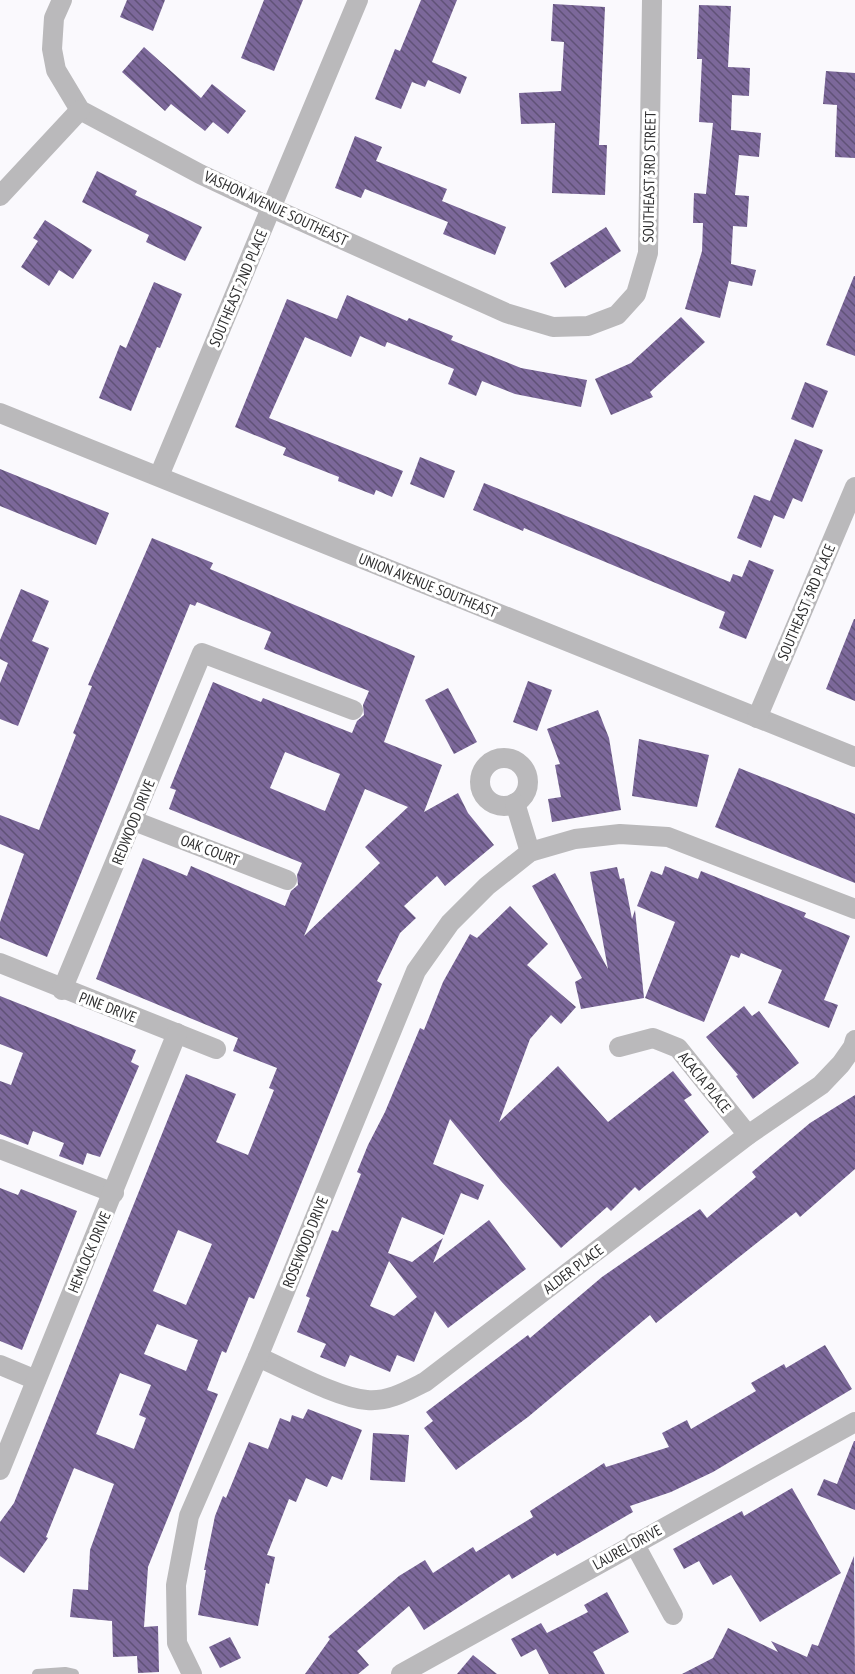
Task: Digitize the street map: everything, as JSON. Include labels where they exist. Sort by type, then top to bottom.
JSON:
[{"type":"street","points":[[0,196],[80,110],[56,70],[52,49],[54,18],[62,0]]},
{"type":"street","name":"SOUTHEAST 2ND PLACE","points":[[159,476],[358,0]]},
{"type":"street","name":"SOUTHEAST 3RD STREET","points":[[588,327],[617,315],[636,294],[648,253],[652,0]]},
{"type":"street","name":"VASHON AVENUE SOUTHEAST","points":[[80,110],[200,174],[506,313],[553,327],[588,327]]},
{"type":"street","name":"UNION AVENUE SOUTHEAST","points":[[0,413],[855,758]]},
{"type":"street","name":"SOUTHEAST 3RD PLACE","points":[[757,718],[855,487]]},
{"type":"street","name":"REDWOOD DRIVE","points":[[62,990],[134,821],[202,652],[353,710]]},
{"type":"street","points":[[515,803],[530,852],[575,839],[620,834],[668,837],[855,909]]},
{"type":"street","name":"OAK COURT","points":[[134,821],[287,880]]},
{"type":"street","name":"ROSEWOOD DRIVE","points":[[192,1674],[177,1643],[176,1585],[189,1516],[258,1357],[416,971],[450,922],[487,885],[530,852]]},
{"type":"street","name":"PINE DRIVE","points":[[0,963],[62,990],[216,1049]]},
{"type":"street","name":"HEMLOCK DRIVE","points":[[0,1470],[177,1033]]},
{"type":"street","name":"ACACIA PLACE","points":[[619,1047],[654,1038],[678,1048],[748,1135]]},
{"type":"street","name":"ALDER PLACE","points":[[258,1357],[335,1390],[367,1400],[396,1396],[425,1382],[748,1135],[821,1085],[847,1056],[855,1040]]},
{"type":"street","points":[[0,1149],[114,1193]]},
{"type":"street","points":[[0,1365],[36,1380]]},
{"type":"street","name":"LAUREL DRIVE","points":[[401,1674],[855,1422]]},
{"type":"street","points":[[634,1543],[673,1615]]},
{"type":"lane","points":[[37,1674],[65,1672],[74,1674]]},
{"type":"building","points":[[127,0],[165,0],[153,31],[120,17]]},
{"type":"building","points":[[264,0],[303,0],[274,71],[241,58]]},
{"type":"building","points":[[421,0],[457,0],[432,62],[467,77],[460,94],[428,80],[425,87],[412,82],[401,109],[375,99],[395,49],[400,51]]},
{"type":"building","points":[[553,4],[605,7],[599,145],[607,145],[605,195],[552,193],[555,123],[521,124],[519,93],[561,91],[564,42],[551,41]]},
{"type":"building","points":[[699,5],[731,6],[728,67],[750,68],[749,96],[732,95],[731,130],[761,133],[759,157],[739,155],[735,195],[749,196],[747,227],[733,226],[731,264],[756,270],[752,286],[729,281],[720,318],[685,309],[702,251],[703,223],[693,223],[694,193],[706,194],[713,123],[699,122],[702,59],[697,59]]},
{"type":"building","points":[[144,47],[201,98],[212,84],[246,111],[228,134],[213,122],[205,131],[171,104],[165,111],[122,72]]},
{"type":"building","points":[[826,71],[855,73],[855,158],[835,157],[837,105],[823,104]]},
{"type":"building","points":[[355,136],[382,147],[376,161],[447,189],[442,201],[506,227],[495,255],[443,234],[448,222],[365,189],[361,198],[335,188]]},
{"type":"building","points":[[97,171],[137,191],[135,195],[202,227],[185,261],[146,242],[149,235],[82,202]]},
{"type":"building","points":[[45,220],[92,250],[73,279],[59,270],[49,286],[21,267],[38,241],[33,238]]},
{"type":"building","points":[[606,227],[621,251],[565,288],[550,263]]},
{"type":"building","points":[[855,276],[855,356],[826,345]]},
{"type":"building","points":[[154,282],[182,294],[131,411],[99,398],[120,345],[126,348]]},
{"type":"building","points":[[347,295],[407,321],[409,318],[453,336],[451,340],[521,368],[587,380],[581,407],[515,394],[482,381],[476,396],[448,384],[454,369],[387,342],[385,347],[360,336],[351,357],[305,337],[269,418],[403,471],[392,497],[376,490],[374,495],[338,481],[339,477],[283,455],[286,448],[235,427],[287,299],[337,319]]},
{"type":"building","points":[[681,317],[705,342],[650,392],[653,397],[611,415],[595,379],[631,363]]},
{"type":"building","points":[[805,382],[828,391],[813,428],[791,419]]},
{"type":"building","points":[[795,439],[823,450],[802,502],[793,498],[784,519],[774,515],[761,548],[737,538],[754,495],[770,501]]},
{"type":"building","points":[[420,457],[455,471],[444,498],[410,484]]},
{"type":"building","points":[[0,469],[109,513],[96,545],[0,506]]},
{"type":"building","points":[[484,483],[730,582],[733,574],[742,577],[749,560],[774,570],[746,639],[719,628],[725,612],[524,528],[523,531],[473,510]]},
{"type":"building","points":[[152,538],[213,563],[210,569],[415,656],[384,742],[442,765],[424,812],[458,793],[468,813],[494,845],[445,886],[437,876],[404,906],[416,918],[400,933],[377,981],[382,984],[254,1299],[249,1297],[226,1353],[222,1351],[207,1390],[218,1394],[148,1567],[144,1627],[158,1626],[159,1672],[138,1673],[137,1656],[113,1657],[112,1621],[70,1617],[73,1589],[88,1590],[90,1550],[114,1484],[74,1468],[46,1537],[48,1538],[24,1573],[0,1556],[0,1522],[14,1503],[186,1074],[236,1094],[216,1142],[248,1155],[274,1090],[269,1088],[277,1068],[233,1051],[238,1038],[96,979],[143,858],[187,876],[191,866],[285,906],[291,891],[298,885],[297,875],[302,863],[169,809],[176,790],[170,788],[213,682],[261,702],[263,698],[352,733],[357,721],[364,715],[363,705],[369,691],[264,649],[271,632],[197,602],[195,606],[190,604],[47,957],[0,938],[0,922],[24,854],[0,844],[0,815],[39,830],[76,735],[73,733],[92,686],[88,685]],"holes":[[[285,752],[340,774],[325,811],[270,788]],[[365,789],[408,807],[365,847],[380,863],[304,936]],[[178,1230],[212,1244],[186,1305],[153,1291]],[[157,1324],[198,1340],[186,1371],[144,1354]],[[120,1373],[151,1385],[139,1415],[146,1418],[134,1449],[96,1434]]]},
{"type":"building","points":[[21,589],[49,601],[32,641],[49,648],[18,726],[0,719],[0,683],[8,663],[0,659],[0,640]]},
{"type":"building","points":[[855,619],[855,701],[826,689]]},
{"type":"building","points":[[528,681],[552,690],[537,731],[513,722]]},
{"type":"building","points":[[448,688],[477,742],[454,754],[425,700]]},
{"type":"building","points":[[598,710],[609,738],[621,810],[552,822],[548,799],[561,797],[555,765],[560,764],[547,729]]},
{"type":"building","points":[[639,739],[709,755],[697,807],[632,796]]},
{"type":"building","points":[[739,768],[855,814],[855,883],[715,827]]},
{"type":"building","points":[[665,866],[698,879],[701,871],[806,913],[804,917],[850,936],[824,1000],[838,1005],[829,1028],[768,1003],[782,970],[741,953],[739,958],[731,955],[704,1022],[645,998],[675,922],[637,906],[651,871],[662,875]]},
{"type":"building","points":[[617,867],[620,879],[624,878],[632,919],[635,910],[644,998],[581,1009],[575,982],[582,978],[532,886],[555,873],[608,969],[590,872]]},
{"type":"building","points":[[510,906],[548,944],[527,965],[576,1007],[561,1024],[551,1015],[530,1039],[499,1122],[558,1066],[608,1122],[673,1071],[692,1095],[684,1100],[709,1132],[639,1191],[635,1187],[611,1211],[607,1207],[561,1248],[450,1119],[433,1164],[484,1185],[478,1200],[461,1193],[444,1235],[402,1217],[388,1253],[412,1262],[443,1238],[433,1263],[489,1220],[526,1269],[448,1328],[435,1311],[414,1362],[397,1355],[390,1372],[350,1355],[345,1367],[320,1357],[326,1344],[297,1332],[310,1298],[306,1296],[332,1230],[338,1232],[361,1174],[357,1172],[420,1028],[424,1030],[443,982],[470,934],[477,938]],"holes":[[[389,1261],[417,1297],[394,1316],[370,1306]]]},
{"type":"building","points":[[0,996],[136,1050],[131,1062],[139,1066],[100,1157],[87,1153],[83,1165],[59,1156],[64,1143],[33,1131],[28,1145],[0,1134],[0,1081],[11,1085],[23,1053],[0,1044]]},
{"type":"building","points":[[744,1006],[752,1016],[759,1011],[799,1063],[753,1099],[736,1076],[738,1075],[706,1037]]},
{"type":"building","points":[[855,1095],[855,1169],[800,1217],[796,1212],[656,1323],[650,1315],[528,1417],[456,1470],[424,1428],[433,1421],[426,1412],[528,1335],[530,1338],[602,1277],[700,1209],[707,1218],[756,1177],[752,1172],[810,1123]]},
{"type":"building","points":[[0,1188],[18,1195],[21,1189],[77,1211],[22,1350],[0,1341]]},
{"type":"building","points":[[825,1345],[852,1389],[713,1472],[671,1492],[630,1506],[633,1512],[557,1556],[555,1553],[512,1579],[509,1574],[424,1630],[409,1606],[357,1651],[369,1665],[358,1674],[305,1674],[330,1639],[328,1637],[399,1576],[425,1560],[433,1573],[473,1547],[476,1552],[533,1517],[530,1511],[604,1463],[606,1467],[669,1447],[662,1433],[687,1420],[691,1429],[756,1391],[751,1383],[784,1364],[786,1368]]},
{"type":"building","points":[[308,1409],[362,1430],[342,1480],[332,1476],[327,1487],[306,1478],[296,1502],[289,1499],[267,1555],[275,1557],[269,1584],[266,1583],[258,1626],[198,1615],[215,1516],[223,1496],[226,1498],[249,1442],[268,1449],[280,1418],[290,1422],[292,1415],[303,1419]]},
{"type":"building","points":[[373,1433],[409,1435],[405,1482],[370,1480]]},
{"type":"building","points":[[854,1441],[855,1510],[817,1495],[824,1479],[837,1484]]},
{"type":"building","points":[[792,1488],[841,1573],[760,1622],[731,1575],[713,1585],[699,1561],[684,1569],[673,1549],[742,1511],[744,1516]]},
{"type":"building","points":[[854,1556],[855,1674],[682,1674],[713,1658],[728,1628],[778,1652],[771,1641],[807,1657],[812,1644],[818,1646]]},
{"type":"building","points":[[607,1592],[629,1632],[593,1652],[605,1674],[549,1674],[536,1649],[521,1657],[511,1639],[541,1623],[547,1633],[588,1612],[584,1605]]},
{"type":"building","points":[[230,1637],[241,1658],[220,1668],[209,1647]]},
{"type":"building","points":[[473,1655],[497,1674],[457,1674]]}]
